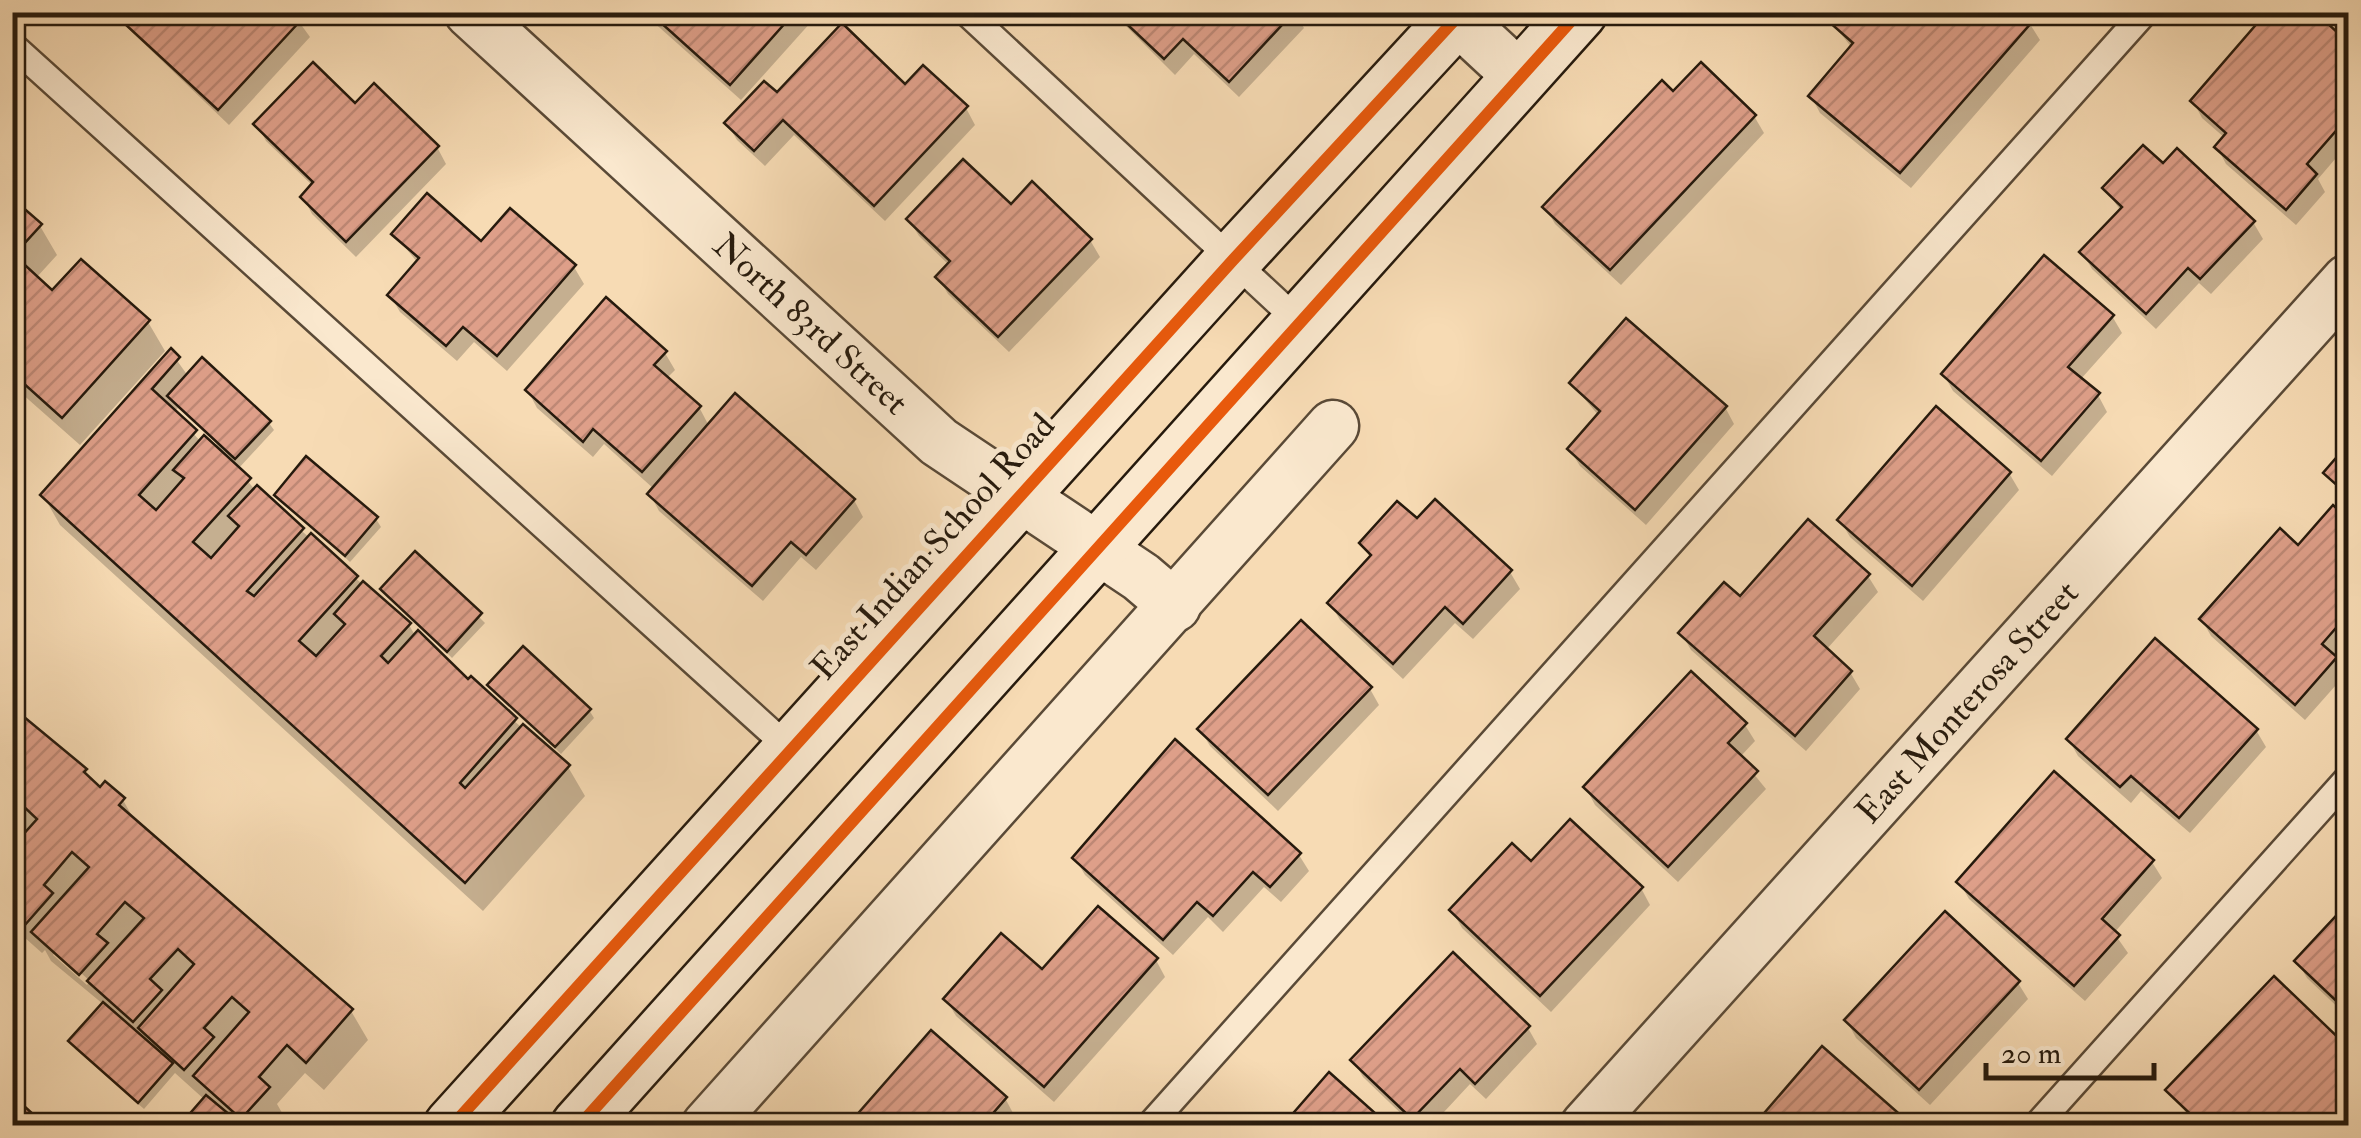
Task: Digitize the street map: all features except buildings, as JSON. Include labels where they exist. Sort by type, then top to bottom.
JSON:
[{"type":"main road","points":[[579,1126],[1579,12]]},
{"type":"main road","name":"East Indian School Road","points":[[452,1126],[1456,14]]},
{"type":"street","name":"North 83rd Street","points":[[470,12],[939,442],[1141,577],[1175,606]]},
{"type":"street","points":[[1456,14],[1520,77]]},
{"type":"street","name":"East Monterosa Street","points":[[1586,1126],[2348,280]]},
{"type":"street","points":[[707,1126],[1332,426]]},
{"type":"lane","points":[[966,12],[1298,321]]},
{"type":"lane","points":[[1149,1126],[2146,12]]},
{"type":"lane","points":[[12,45],[790,749]]},
{"type":"lane","points":[[2036,1126],[2348,778]]},
{"type":"cycle path","points":[[452,1126],[1233,260],[1462,12]]},
{"type":"cycle path","points":[[579,1126],[1579,12]]}]
